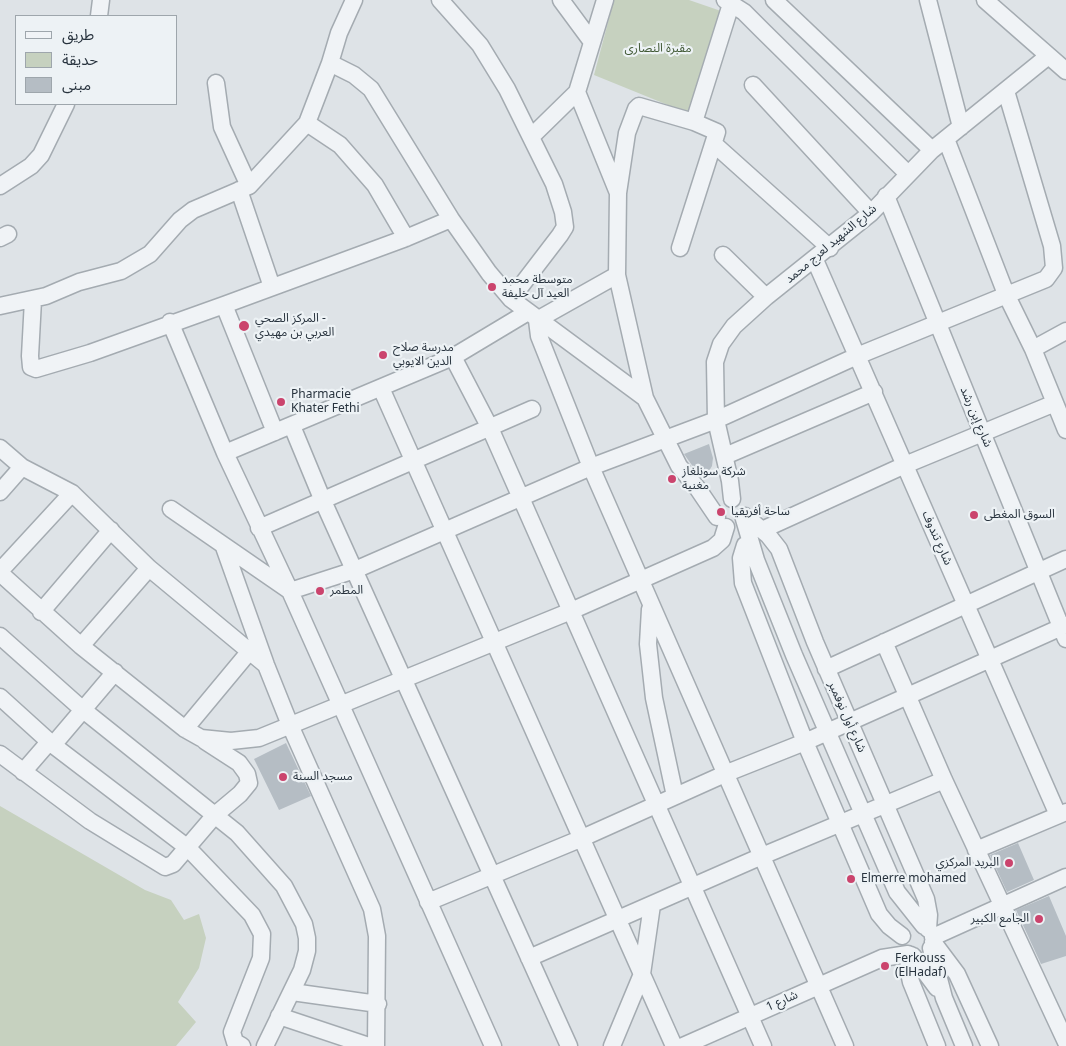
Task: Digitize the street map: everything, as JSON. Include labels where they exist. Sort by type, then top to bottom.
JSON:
[{"type":"street","points":[[99,15],[101,0]]},
{"type":"street","points":[[0,306],[33,300],[79,282],[121,270],[150,254],[180,220],[193,210],[244,188],[307,123],[330,63],[339,33],[354,0]]},
{"type":"street","points":[[440,0],[480,45],[507,90],[554,184],[563,212],[564,227],[552,248],[511,298]]},
{"type":"street","points":[[561,0],[592,42]]},
{"type":"street","points":[[774,0],[932,150]]},
{"type":"street","points":[[928,0],[961,127]]},
{"type":"street","points":[[985,0],[1047,57],[1066,71]]},
{"type":"street","points":[[531,137],[577,92],[602,2]]},
{"type":"street","points":[[694,122],[728,2],[763,31],[908,174]]},
{"type":"street","name":"شارع الشهيد لعرج محمد","points":[[729,499],[725,456],[716,420],[715,362],[721,344],[734,326],[766,297],[816,260],[871,214],[886,196],[932,150],[1047,57]]},
{"type":"street","points":[[330,63],[354,75],[371,90],[451,218],[489,273],[511,298],[532,316],[645,398]]},
{"type":"street","points":[[216,83],[222,127],[244,188],[272,287]]},
{"type":"street","points":[[752,85],[871,214]]},
{"type":"street","points":[[290,591],[356,570],[591,467],[716,420],[857,356],[1046,279],[1054,268],[1055,259],[1006,91]]},
{"type":"street","points":[[577,92],[618,193]]},
{"type":"street","points":[[0,186],[31,166],[41,154],[66,105]]},
{"type":"street","points":[[680,248],[714,144],[716,132],[694,122],[644,106],[636,109],[627,133],[618,193],[617,275],[645,398],[679,466],[698,488],[732,521]]},
{"type":"street","points":[[307,123],[340,145],[375,185],[406,238]]},
{"type":"street","points":[[946,139],[1006,294],[1033,349],[1066,430]]},
{"type":"street","points":[[714,144],[830,248]]},
{"type":"street","name":"شارع إبن رشد","points":[[886,196],[1064,630]]},
{"type":"street","points":[[33,300],[30,356],[31,366],[36,369],[90,353],[170,322],[272,287],[406,238],[451,218]]},
{"type":"street","points":[[723,255],[766,297]]},
{"type":"street","name":"شارع تندوف","points":[[816,260],[966,605],[1062,814]]},
{"type":"street","points":[[225,453],[453,357],[617,275]]},
{"type":"street","points":[[224,304],[275,432]]},
{"type":"street","points":[[532,316],[591,467],[727,773],[845,1046]]},
{"type":"street","points":[[170,322],[225,453],[290,591],[493,1046]]},
{"type":"street","points":[[1033,349],[1066,331]]},
{"type":"street","points":[[453,357],[490,428],[522,498],[763,1046]]},
{"type":"street","points":[[381,388],[445,530],[493,644],[674,1046]]},
{"type":"street","points":[[725,456],[874,392]]},
{"type":"street","points":[[762,530],[905,466],[1055,403]]},
{"type":"street","points":[[259,528],[532,409]]},
{"type":"street","points":[[292,426],[323,501],[356,570],[403,680],[569,1046]]},
{"type":"street","points":[[0,448],[22,467],[72,493],[150,568],[266,665]]},
{"type":"street","points":[[0,492],[22,467]]},
{"type":"street","points":[[201,738],[231,742],[259,738],[493,644],[716,546],[722,540],[742,504],[698,488]]},
{"type":"street","points":[[0,754],[105,831],[159,866],[170,867],[215,815],[246,788],[249,783],[248,774],[239,764],[186,729],[80,646],[41,612],[0,572],[72,493]]},
{"type":"street","points":[[729,499],[717,508],[732,521]]},
{"type":"street","points":[[171,509],[290,591]]},
{"type":"street","name":"شارع أول نوفمبر","points":[[732,521],[762,530],[779,549],[826,669],[928,904],[930,936],[944,998],[964,1046]]},
{"type":"street","name":"شارع أول نوفمبر","points":[[732,521],[745,545],[756,560]]},
{"type":"street","name":"شارع أول نوفمبر","points":[[732,521],[756,560],[827,732],[897,892],[957,974],[990,1046]]},
{"type":"street","points":[[41,612],[111,530]]},
{"type":"street","points":[[745,545],[741,558],[743,583],[805,742],[879,914],[888,926],[902,936]]},
{"type":"street","points":[[224,547],[266,665],[290,725],[372,909],[377,936],[378,1004],[376,1046]]},
{"type":"street","points":[[826,669],[1066,559]]},
{"type":"street","points":[[80,646],[150,568]]},
{"type":"street","points":[[651,605],[648,644],[654,698],[675,796]]},
{"type":"street","points":[[428,902],[580,839],[727,773],[805,742],[1064,630]]},
{"type":"street","points":[[0,636],[82,709],[237,833],[284,886],[297,906],[307,938],[307,952],[292,992],[265,1046]]},
{"type":"street","points":[[884,642],[944,780],[1066,1042]]},
{"type":"street","points":[[186,729],[249,652]]},
{"type":"street","points":[[23,772],[51,744],[115,672]]},
{"type":"street","points":[[0,698],[51,744],[188,848],[252,915],[262,934],[262,958],[232,1032],[235,1042],[242,1046]]},
{"type":"street","points":[[529,958],[694,888],[762,856],[944,780]]},
{"type":"street","points":[[976,850],[1062,814]]},
{"type":"street","points":[[930,936],[914,925],[902,936],[902,947],[910,955],[922,956],[930,936],[1066,877]]},
{"type":"street","name":"شارع أول نوفمبر","points":[[897,892],[902,936]]},
{"type":"street","points":[[612,1046],[642,974],[652,905]]},
{"type":"street","name":"شارع 1","points":[[882,958],[902,936]]},
{"type":"street","points":[[910,955],[908,968],[911,982],[937,1046]]},
{"type":"street","name":"شارع أول نوفمبر","points":[[910,955],[944,998]]},
{"type":"street","name":"شارع 1","points":[[682,1046],[716,1039],[750,1015],[882,958],[910,955]]},
{"type":"street","points":[[292,992],[378,1004]]},
{"type":"street","points":[[279,1016],[369,1046]]},
{"type":"green space","name":"مقبرة النصارى","points":[[614,0],[689,0],[721,11],[690,114],[594,75]]},
{"type":"green space","points":[[0,806],[145,890],[171,900],[184,920],[199,914],[206,938],[199,968],[178,1002],[196,1022],[176,1046],[0,1046]]},
{"type":"building","points":[[709,444],[713,458],[712,466],[706,476],[701,478],[684,454]]},
{"type":"building","name":"مسجد السنة","points":[[286,743],[311,796],[279,810],[254,759]]},
{"type":"building","name":"البريد المركزي","points":[[1018,843],[1034,880],[1007,892],[990,855]]},
{"type":"building","name":"الجامع الكبير","points":[[1049,896],[1066,936],[1066,956],[1041,964],[1016,910]]},
{"type":"place","name":"متوسطة محمد العيد آل خليفة","points":[[492,287]]},
{"type":"place","name":"المركز الصحي - العربي بن مهيدي","points":[[244,326]]},
{"type":"place","name":"مدرسة صلاح الدين الايوبي","points":[[383,355]]},
{"type":"place","name":"Pharmacie Khater Fethi","points":[[281,402]]},
{"type":"place","name":"شركة سونلغاز مغنية","points":[[672,479]]},
{"type":"place","name":"ساحة أفريقيا","points":[[721,512]]},
{"type":"place","name":"السوق المغطى","points":[[974,515]]},
{"type":"place","name":"المطمر","points":[[320,591]]},
{"type":"place","name":"مسجد السنة","points":[[283,777]]},
{"type":"place","name":"البريد المركزي","points":[[1009,863]]},
{"type":"place","name":"Elmerre mohamed","points":[[851,879]]},
{"type":"place","name":"الجامع الكبير","points":[[1039,919]]},
{"type":"place","name":"Ferkouss (ElHadaf)","points":[[885,966]]}]
